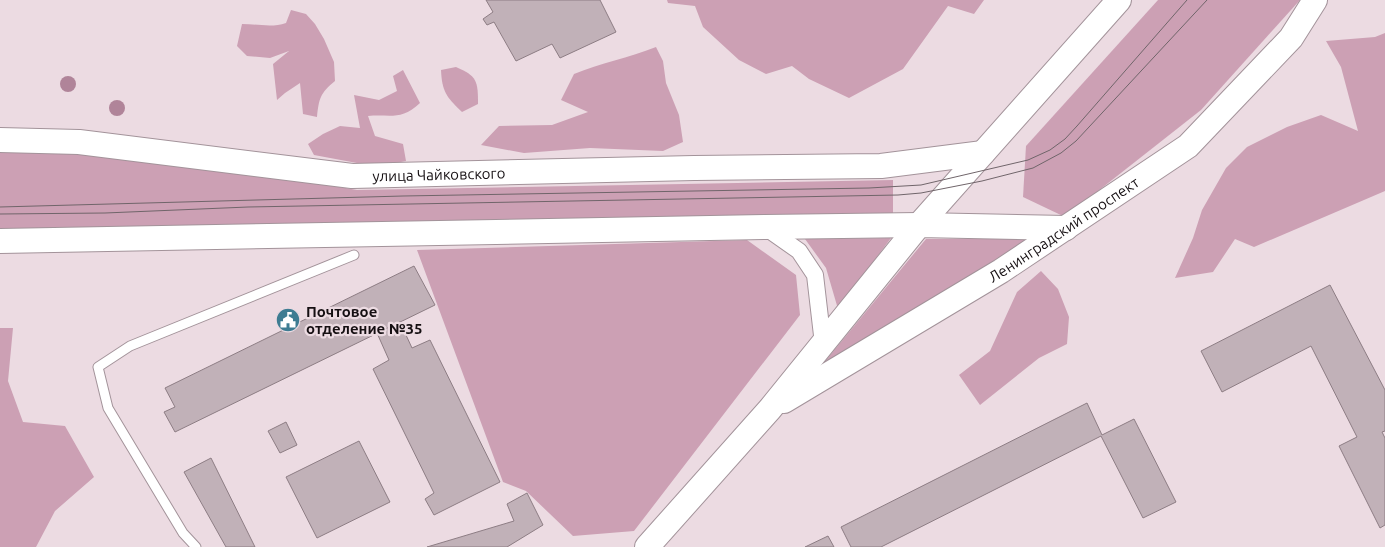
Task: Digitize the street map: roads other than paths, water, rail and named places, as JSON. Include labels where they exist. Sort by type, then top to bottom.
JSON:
[{"type":"main road","name":"Ленинградский проспект","points":[[647,547],[770,409],[919,225],[1119,0]]},
{"type":"main road","name":"Ленинградский проспект","points":[[770,409],[1001,272],[1188,146],[1291,38],[1315,0]]},
{"type":"main road","name":"улица Чайковского","points":[[0,140],[79,142],[352,176],[694,168],[881,166],[983,153]]},
{"type":"main road","points":[[0,241],[919,225],[1066,228]]},
{"type":"street","points":[[765,227],[799,251],[816,275],[823,344]]},
{"type":"lane","points":[[196,547],[183,533],[108,408],[98,367],[130,346],[354,255]]},
{"type":"tram line","points":[[0,207],[403,196],[869,188],[921,185],[1028,160],[1050,150],[1065,139],[1077,126],[1187,0]]},
{"type":"tram line","points":[[0,214],[921,193],[982,181],[1033,168],[1061,153],[1076,141],[1207,0]]},
{"type":"place","name":"Почтовое отделение №35","points":[[288,320]]}]
